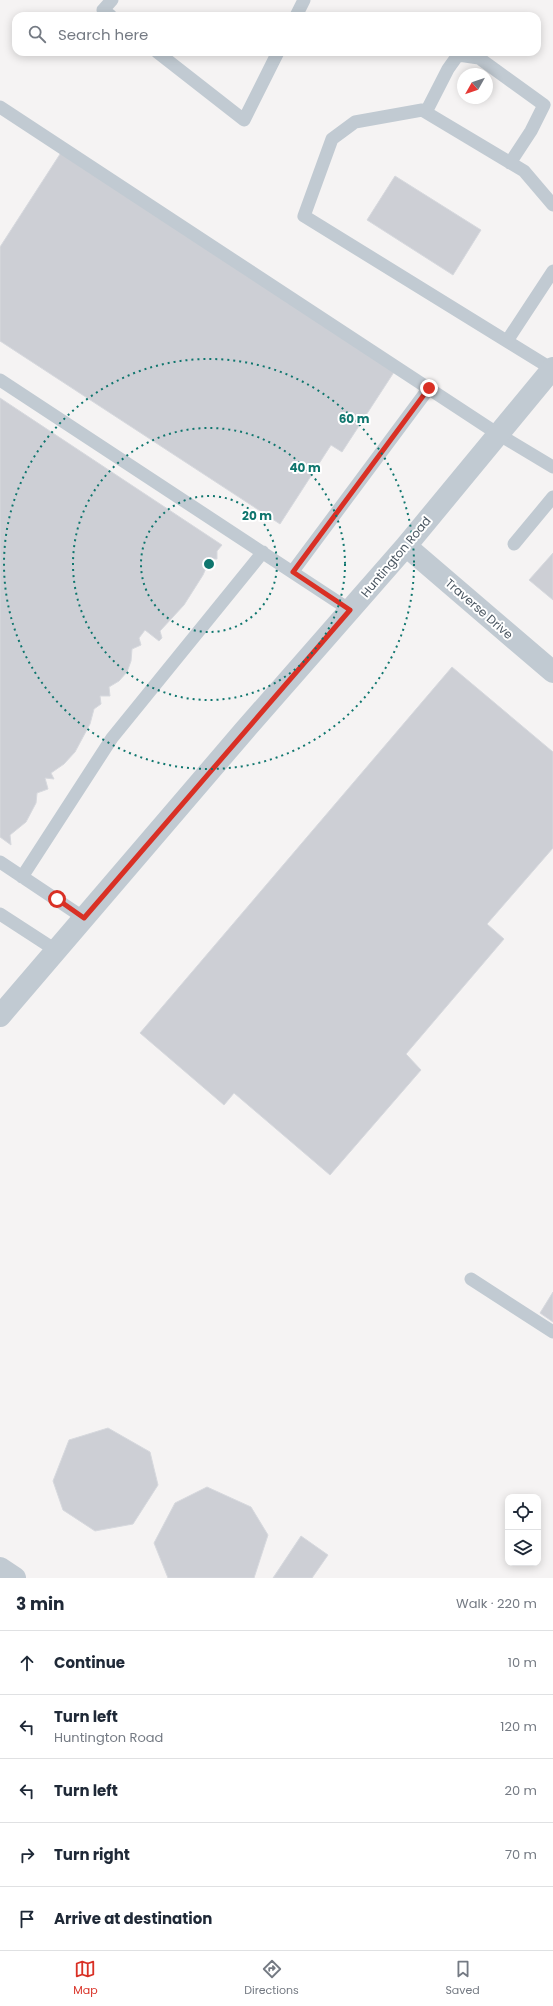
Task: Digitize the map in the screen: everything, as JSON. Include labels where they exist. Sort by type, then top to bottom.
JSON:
[{"type":"street","name":"Huntington Road","points":[[0,1016],[406,546],[552,369]]},
{"type":"street","name":"Traverse Drive","points":[[406,546],[553,672]]},
{"type":"street","points":[[0,1568],[15,1578]]},
{"type":"lane","points":[[106,12],[103,10],[112,0]]},
{"type":"lane","points":[[298,12],[304,0]]},
{"type":"lane","points":[[162,56],[244,120],[276,56]]},
{"type":"lane","points":[[426,112],[448,69],[458,56],[479,58],[544,105],[531,131],[510,163]]},
{"type":"lane","points":[[0,107],[498,434],[553,467]]},
{"type":"lane","points":[[552,369],[304,216],[332,139],[355,122],[422,110],[524,171],[553,205]]},
{"type":"lane","points":[[507,342],[553,271]]},
{"type":"lane","points":[[0,380],[350,610]]},
{"type":"lane","points":[[293,572],[429,388]]},
{"type":"lane","points":[[514,544],[553,497]]},
{"type":"lane","points":[[22,877],[112,738],[263,552]]},
{"type":"lane","points":[[0,862],[84,918]]},
{"type":"lane","points":[[0,914],[57,951]]},
{"type":"lane","points":[[471,1279],[553,1332]]},
{"type":"building","points":[[62,151],[396,369],[342,452],[331,445],[280,524],[0,341],[0,247]]},
{"type":"building","points":[[395,176],[481,230],[453,275],[367,220]]},
{"type":"building","points":[[0,398],[222,545],[217,551],[217,559],[210,559],[203,575],[184,605],[160,631],[162,638],[159,641],[145,630],[139,638],[141,645],[132,649],[131,661],[127,672],[119,681],[109,687],[110,696],[100,696],[101,704],[94,709],[90,724],[75,752],[64,764],[51,773],[54,779],[45,778],[48,789],[37,793],[36,803],[26,822],[10,835],[11,845],[0,837]]},
{"type":"building","points":[[553,553],[553,600],[529,580]]},
{"type":"building","points":[[452,667],[553,752],[553,848],[487,924],[504,939],[406,1054],[421,1070],[330,1175],[234,1093],[224,1105],[140,1033]]},
{"type":"building","points":[[553,1292],[553,1322],[540,1313]]},
{"type":"building","points":[[108,1428],[150,1452],[158,1485],[133,1524],[95,1531],[63,1510],[53,1481],[69,1440]]},
{"type":"building","points":[[207,1487],[251,1507],[268,1535],[254,1578],[168,1578],[154,1543],[175,1503]]},
{"type":"building","points":[[301,1536],[328,1555],[312,1578],[273,1578]]},
{"type":"route","points":[[57,899],[84,918],[350,610],[293,572],[429,388]]}]
